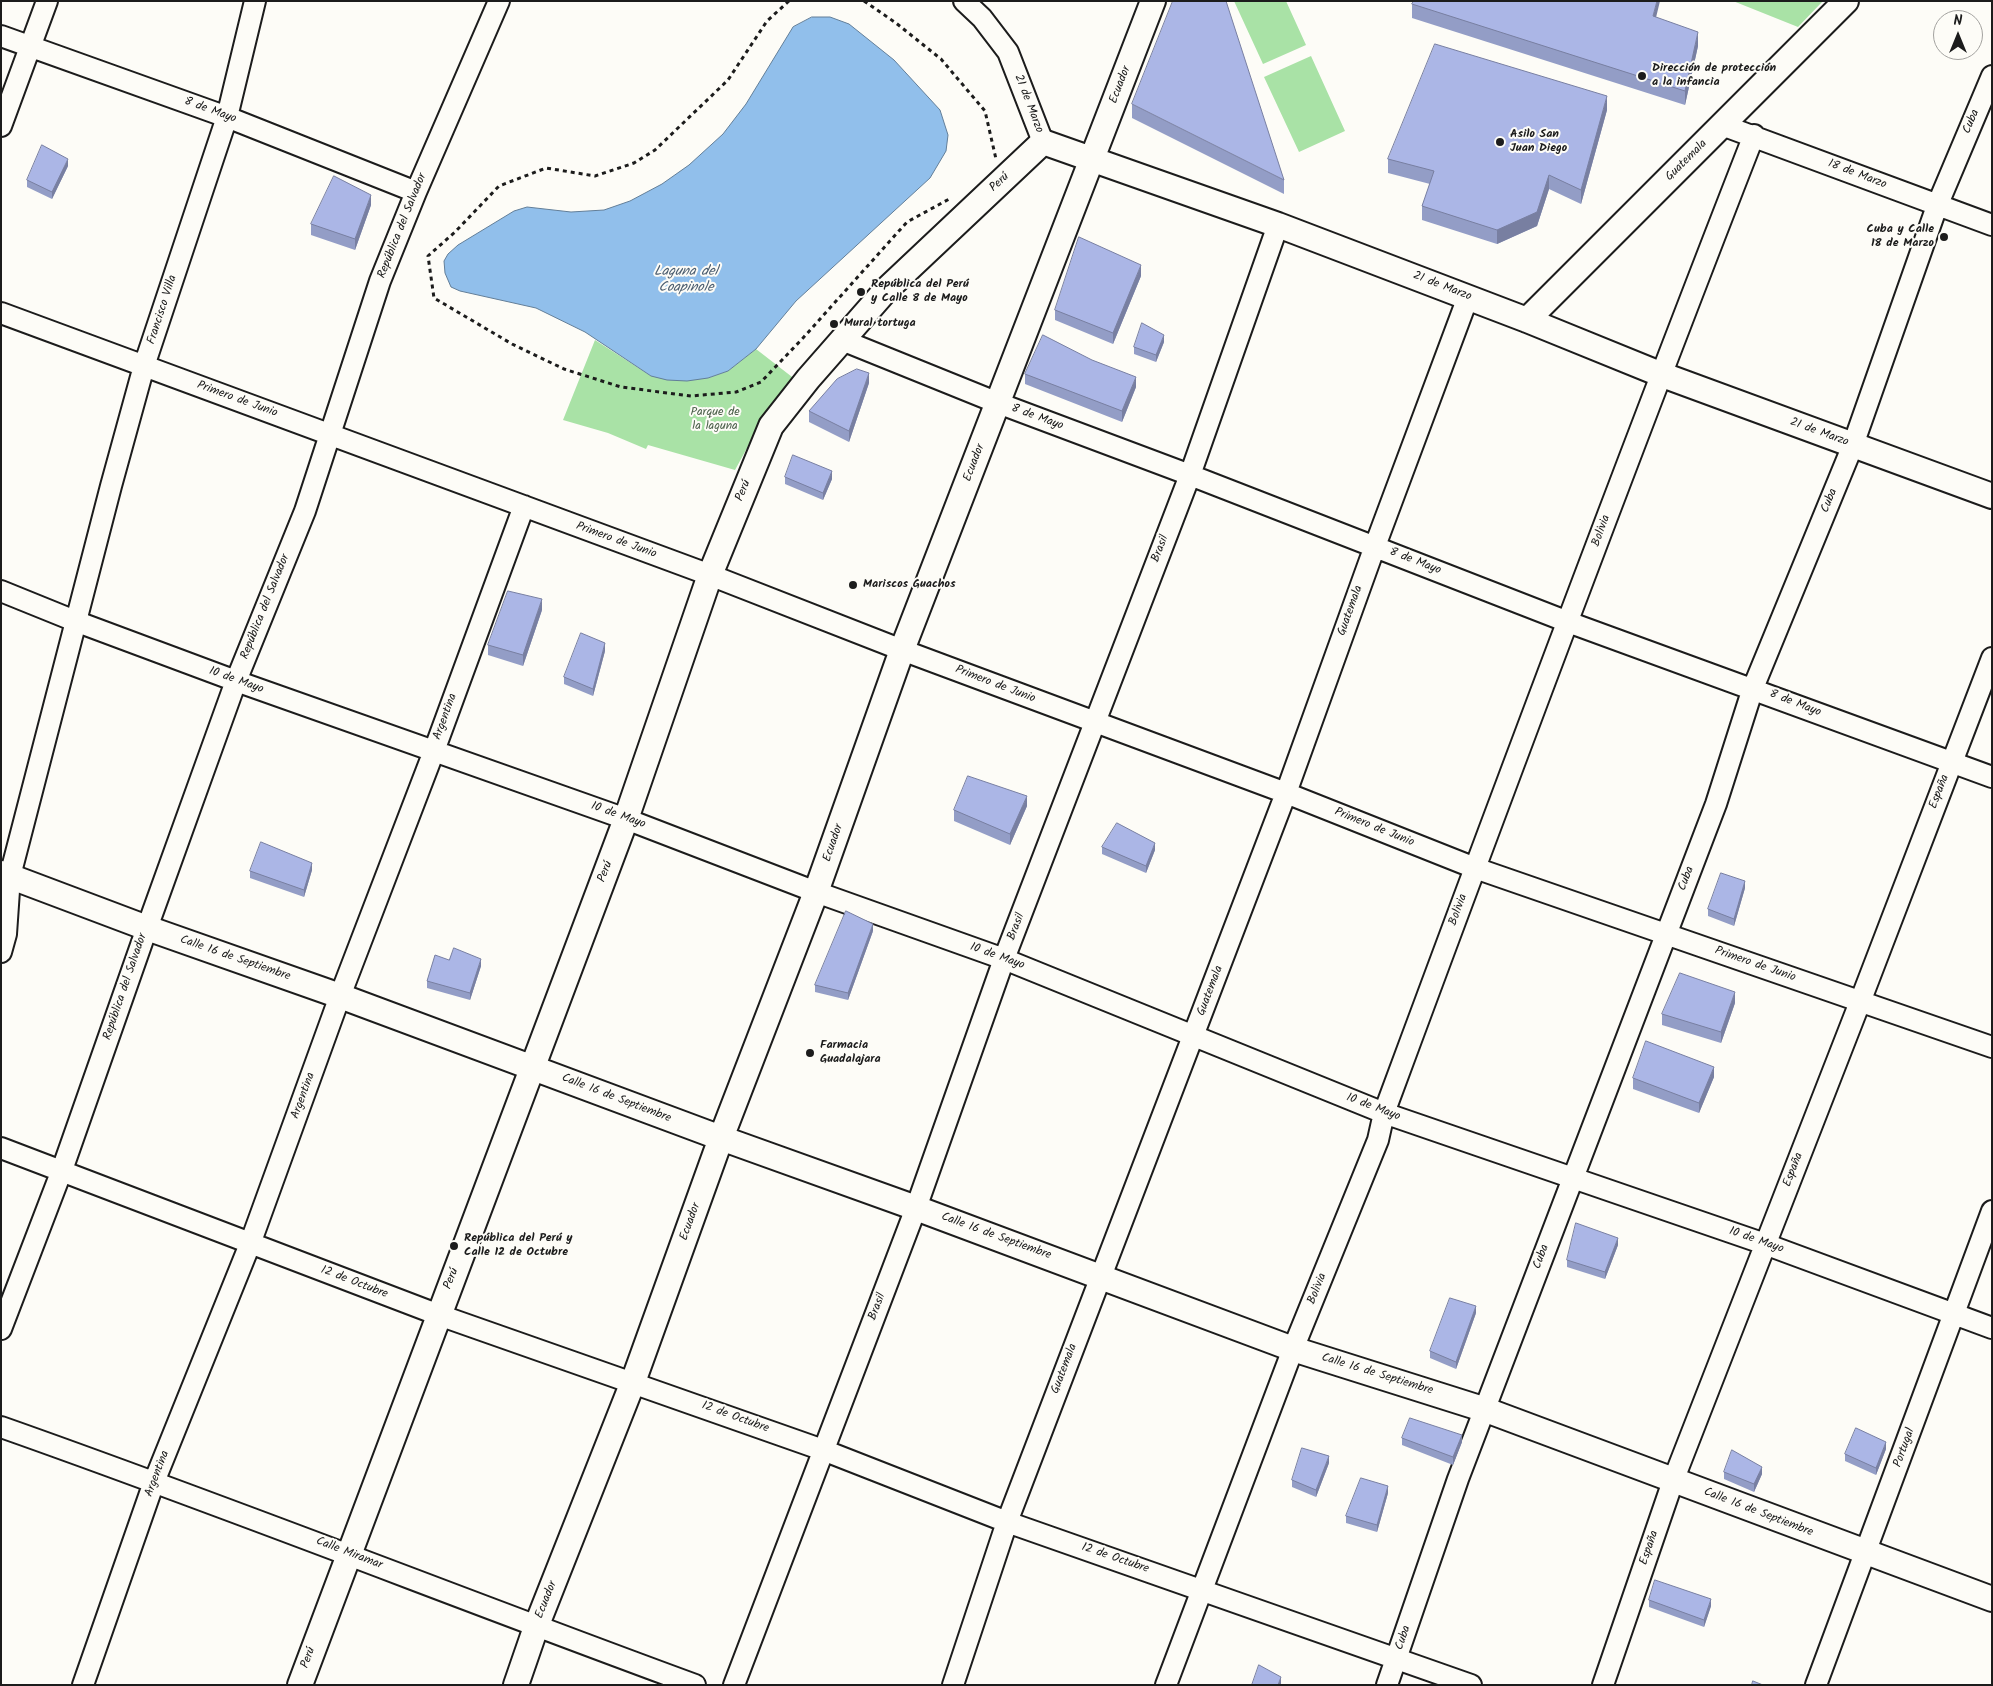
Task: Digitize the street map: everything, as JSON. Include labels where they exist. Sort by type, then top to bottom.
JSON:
[{"type":"street","points":[[1,126],[48,1]]},
{"type":"street","name":"Francisco Villa","points":[[1,952],[6,934],[6,874],[144,366],[227,116],[255,1]]},
{"type":"street","name":"República del Salvador","points":[[1,1329],[62,1170],[146,928],[236,681],[305,511],[380,281],[416,192],[499,1]]},
{"type":"street","name":"21 de Marzo","points":[[964,1],[982,18],[1008,52],[1043,142],[1278,225],[1527,320],[1660,374],[1992,496]]},
{"type":"street","name":"Ecuador","points":[[516,1685],[536,1627],[632,1382],[721,1138],[816,892],[902,650],[1153,1]]},
{"type":"street","name":"Guatemala","points":[[1527,320],[1846,1]]},
{"type":"street","name":"8 de Mayo","points":[[1,36],[227,116],[416,192]]},
{"type":"street","name":"Cuba","points":[[1387,1685],[1458,1479],[1486,1410],[1572,1178],[1716,804],[1753,688],[1853,445],[1937,206],[1992,76]]},
{"type":"street","name":"18 de Marzo","points":[[1722,125],[1754,135],[1937,206],[1992,225]]},
{"type":"street","name":"Bolivia","points":[[1166,1685],[1293,1349],[1378,1140],[1384,1114],[1475,868],[1660,374],[1754,135]]},
{"type":"street","name":"Perú","points":[[300,1685],[626,819],[710,575],[771,426],[886,290],[1043,142]]},
{"type":"street","name":"Brasil","points":[[734,1685],[916,1208],[1004,959],[1190,475],[1278,225]]},
{"type":"street","name":"Guatemala","points":[[953,1685],[1007,1522],[1286,793],[1375,546],[1468,297]]},
{"type":"street","name":"Primero de Junio","points":[[1,313],[710,575],[902,650],[1286,793],[1475,868],[1992,1047]]},
{"type":"street","name":"8 de Mayo","points":[[842,340],[998,403],[1375,546],[1568,622],[1753,688],[1992,778]]},
{"type":"street","name":"Argentina","points":[[83,1685],[154,1482],[250,1244],[340,996],[434,752],[524,506]]},
{"type":"street","name":"10 de Mayo","points":[[1,591],[74,621],[236,681],[626,819],[816,892],[1004,959],[1384,1114],[1765,1244],[1992,1328]]},
{"type":"street","name":"España","points":[[1603,1685],[1673,1481],[1992,658]]},
{"type":"street","name":"Calle 16 de Septiembre","points":[[6,874],[146,928],[340,996],[1293,1349],[1486,1410],[1992,1599]]},
{"type":"street","name":"12 de Octubre","points":[[1,1148],[438,1315],[823,1450],[1007,1522],[1471,1685]]},
{"type":"street","name":"Portugal","points":[[1816,1685],[1992,1211]]},
{"type":"street","name":"Calle Miramar","points":[[1,1427],[348,1554],[536,1627],[695,1685]]},
{"type":"path","points":[[789,1],[766,21],[728,80],[655,150],[634,163],[595,176],[546,168],[499,186],[455,232],[428,256],[434,298],[512,344],[564,369],[621,387],[691,396],[736,392],[761,382],[804,338],[907,222],[958,193]]},
{"type":"path","points":[[864,1],[896,23],[940,59],[985,111],[998,165]]},
{"type":"green space","points":[[1234,1],[1286,1],[1306,45],[1263,64]]},
{"type":"green space","points":[[1733,1],[1823,1],[1798,27]]},
{"type":"green space","points":[[1311,56],[1345,131],[1299,152],[1264,77]]},
{"type":"green space","name":"Parque de la laguna","points":[[595,340],[651,376],[708,378],[728,371],[756,349],[796,380],[764,417],[735,470],[648,445],[646,449],[608,433],[563,420]]},
{"type":"water","name":"Laguna del Coapinole","points":[[812,17],[830,17],[849,24],[894,60],[940,110],[948,135],[946,151],[930,178],[796,301],[756,349],[728,371],[708,378],[687,381],[667,380],[651,376],[585,332],[536,308],[460,291],[451,287],[445,273],[444,261],[448,254],[458,245],[514,211],[527,207],[571,212],[604,210],[630,201],[662,184],[689,165],[723,134],[746,104],[793,27]]},
{"type":"building","points":[[1173,1],[1226,1],[1284,180],[1132,104]]},
{"type":"building","name":"Dirección de protección a la infancia","points":[[1414,1],[1657,1],[1653,16],[1698,32],[1685,91],[1412,4]]},
{"type":"building","name":"Asilo San Juan Diego","points":[[1435,44],[1607,96],[1581,190],[1549,175],[1537,212],[1497,230],[1422,206],[1434,171],[1388,159]]},
{"type":"building","points":[[42,145],[68,159],[52,192],[27,180]]},
{"type":"building","points":[[334,176],[371,195],[355,239],[311,224]]},
{"type":"building","points":[[1079,237],[1141,265],[1113,333],[1055,310]]},
{"type":"building","points":[[1142,323],[1164,335],[1156,355],[1134,347]]},
{"type":"building","points":[[1043,335],[1092,360],[1136,377],[1122,411],[1025,374]]},
{"type":"building","points":[[857,369],[869,373],[849,431],[809,411],[837,379]]},
{"type":"building","points":[[793,455],[832,471],[823,493],[785,477]]},
{"type":"building","points":[[508,591],[542,599],[523,655],[488,645]]},
{"type":"building","points":[[581,633],[605,643],[593,689],[564,677]]},
{"type":"building","points":[[968,776],[1027,796],[1010,834],[954,810]]},
{"type":"building","points":[[1117,823],[1155,843],[1146,866],[1102,847]]},
{"type":"building","points":[[261,842],[312,863],[304,890],[250,871]]},
{"type":"building","points":[[1721,873],[1745,881],[1734,919],[1708,909]]},
{"type":"building","points":[[846,911],[873,924],[848,993],[815,985]]},
{"type":"building","points":[[454,948],[481,959],[470,993],[427,981],[435,955],[449,960]]},
{"type":"building","points":[[1680,973],[1735,992],[1721,1032],[1662,1014]]},
{"type":"building","points":[[1646,1041],[1714,1067],[1699,1103],[1633,1078]]},
{"type":"building","points":[[1576,1223],[1618,1238],[1605,1272],[1567,1260]]},
{"type":"building","points":[[1450,1298],[1476,1306],[1456,1362],[1430,1351]]},
{"type":"building","points":[[1410,1418],[1462,1435],[1453,1457],[1402,1438]]},
{"type":"building","points":[[1856,1428],[1886,1442],[1876,1468],[1845,1454]]},
{"type":"building","points":[[1302,1448],[1329,1456],[1316,1490],[1292,1480]]},
{"type":"building","points":[[1732,1450],[1762,1467],[1754,1484],[1724,1472]]},
{"type":"building","points":[[1361,1478],[1388,1486],[1377,1525],[1346,1516]]},
{"type":"building","points":[[1655,1580],[1711,1599],[1704,1620],[1649,1600]]},
{"type":"building","points":[[1259,1665],[1281,1677],[1278,1685],[1252,1685]]},
{"type":"building","points":[[1753,1681],[1763,1685],[1752,1685]]},
{"type":"place","name":"Dirección de protección a la infancia","points":[[1642,76]]},
{"type":"place","name":"Asilo San Juan Diego","points":[[1500,142]]},
{"type":"place","name":"Cuba y Calle 18 de Marzo","points":[[1944,237]]},
{"type":"place","name":"República del Perú y Calle 8 de Mayo","points":[[861,292]]},
{"type":"place","name":"Mural tortuga","points":[[834,324]]},
{"type":"place","name":"Mariscos Guachos","points":[[853,585]]},
{"type":"place","name":"Farmacia Guadalajara","points":[[810,1053]]},
{"type":"place","name":"República del Perú y Calle 12 de Octubre","points":[[454,1246]]}]
